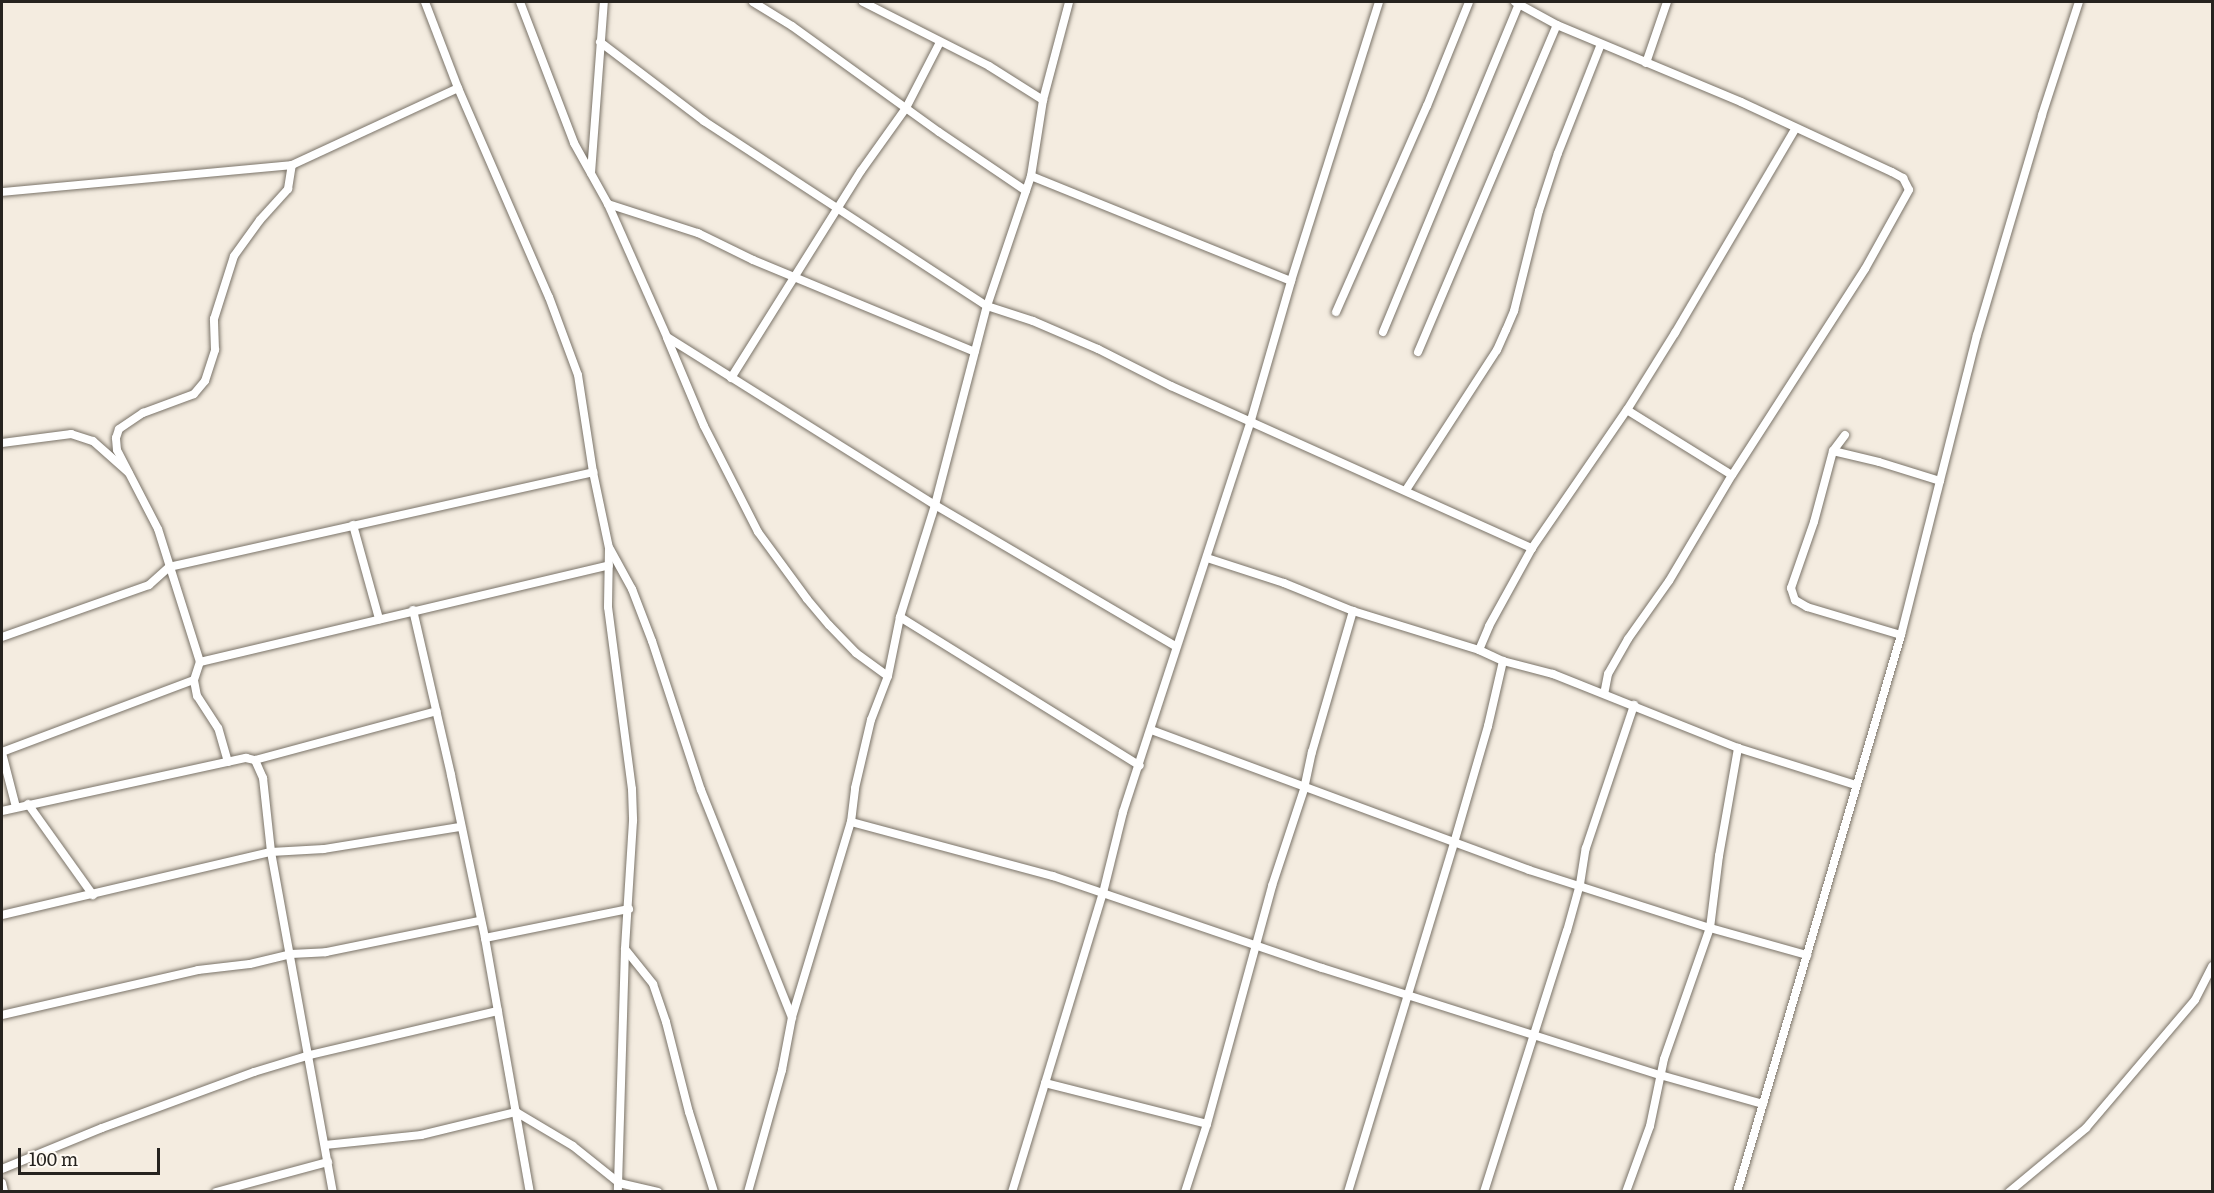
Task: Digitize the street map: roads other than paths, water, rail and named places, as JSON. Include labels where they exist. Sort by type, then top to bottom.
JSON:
[{"type":"street","points":[[425,2],[458,88],[549,297],[578,375],[593,472],[609,548],[608,607],[632,789],[633,821],[625,949],[618,1187]]},
{"type":"street","points":[[520,2],[574,143],[608,204],[704,426],[758,532],[807,600],[829,625],[856,653],[888,676]]},
{"type":"street","points":[[591,175],[597,122],[604,2]]},
{"type":"street","points":[[753,2],[792,26],[1026,191]]},
{"type":"street","points":[[863,2],[989,66],[1043,100]]},
{"type":"street","points":[[748,1191],[782,1070],[792,1017],[851,822],[855,788],[871,720],[888,676],[900,616],[935,505],[987,306],[1031,176],[1043,100],[1069,2]]},
{"type":"street","points":[[1012,1191],[1103,893],[1123,812],[1140,766],[1175,646],[1207,558],[1251,420],[1291,281],[1379,2]]},
{"type":"street","points":[[1336,312],[1427,106],[1469,2]]},
{"type":"street","points":[[1383,332],[1517,2],[1557,25],[1742,102],[1903,178],[1910,190],[1865,269],[1732,475],[1669,581],[1628,639],[1608,674],[1604,694]]},
{"type":"street","points":[[1646,63],[1667,2]]},
{"type":"street","points":[[1737,1191],[1901,635],[1977,335],[2042,115],[2079,2]]},
{"type":"street","points":[[1418,352],[1557,25]]},
{"type":"street","points":[[600,42],[704,121],[987,306],[1033,321],[1098,348],[1171,386],[1532,548]]},
{"type":"street","points":[[731,378],[794,276],[839,210],[861,171],[906,108],[940,42]]},
{"type":"street","points":[[1406,490],[1497,350],[1506,330],[1514,311],[1542,201],[1601,44]]},
{"type":"street","points":[[2,192],[292,165],[458,88]]},
{"type":"street","points":[[1479,650],[1489,626],[1532,548],[1627,410],[1796,129]]},
{"type":"street","points":[[228,762],[218,728],[197,696],[194,680],[200,662],[158,529],[117,450],[119,429],[143,413],[194,394],[205,381],[215,350],[214,320],[234,256],[260,220],[288,189],[292,165]]},
{"type":"street","points":[[1031,176],[1291,281]]},
{"type":"street","points":[[608,204],[698,233],[753,260],[975,352]]},
{"type":"street","points":[[667,337],[935,505],[1175,646]]},
{"type":"street","points":[[1627,410],[1732,475]]},
{"type":"street","points":[[2,443],[38,441],[71,434],[93,441],[132,476]]},
{"type":"street","points":[[1845,435],[1833,451],[1814,522],[1791,588],[1795,600],[1807,606],[1901,635]]},
{"type":"street","points":[[1833,451],[1879,462],[1940,482]]},
{"type":"street","points":[[2,637],[149,585],[170,567],[593,472]]},
{"type":"street","points":[[353,525],[379,619]]},
{"type":"street","points":[[609,548],[632,590],[652,641],[701,790],[792,1017]]},
{"type":"street","points":[[1207,558],[1284,583],[1353,611],[1479,650],[1503,661],[1553,674],[1738,748],[1855,785]]},
{"type":"street","points":[[200,662],[413,610],[505,592],[609,565]]},
{"type":"street","points":[[413,610],[479,921],[485,938],[530,1191]]},
{"type":"street","points":[[1185,1191],[1207,1124],[1353,611]]},
{"type":"street","points":[[900,616],[1140,766]]},
{"type":"street","points":[[1347,1191],[1454,843],[1493,706],[1503,661]]},
{"type":"street","points":[[16,807],[2,753],[194,680]]},
{"type":"street","points":[[1484,1191],[1580,884],[1586,848],[1634,705]]},
{"type":"street","points":[[2,811],[246,758],[255,760],[436,711]]},
{"type":"street","points":[[1151,730],[1304,789],[1528,870],[1580,884],[1710,928],[1807,955]]},
{"type":"street","points":[[1626,1191],[1650,1126],[1660,1075],[1710,928],[1719,856],[1738,748]]},
{"type":"street","points":[[255,760],[263,778],[271,852],[310,1055],[333,1191]]},
{"type":"street","points":[[28,804],[93,895]]},
{"type":"street","points":[[851,822],[986,856],[1103,893],[1256,946],[1660,1075],[1762,1104]]},
{"type":"street","points":[[2,915],[271,852],[324,849],[460,827]]},
{"type":"street","points":[[485,938],[628,909]]},
{"type":"street","points":[[2,1015],[198,970],[234,967],[291,954],[326,952],[479,921]]},
{"type":"street","points":[[625,949],[653,984],[660,1003],[714,1191]]},
{"type":"street","points":[[2009,1191],[2086,1128],[2195,1000],[2212,966]]},
{"type":"street","points":[[2,1169],[102,1128],[254,1072],[310,1055],[498,1011]]},
{"type":"street","points":[[1046,1083],[1207,1124]]},
{"type":"street","points":[[325,1145],[421,1135],[516,1112],[573,1146],[618,1187],[658,1191]]},
{"type":"street","points":[[216,1191],[328,1162]]},
{"type":"street","points":[[2,1183],[4,1191]]}]
